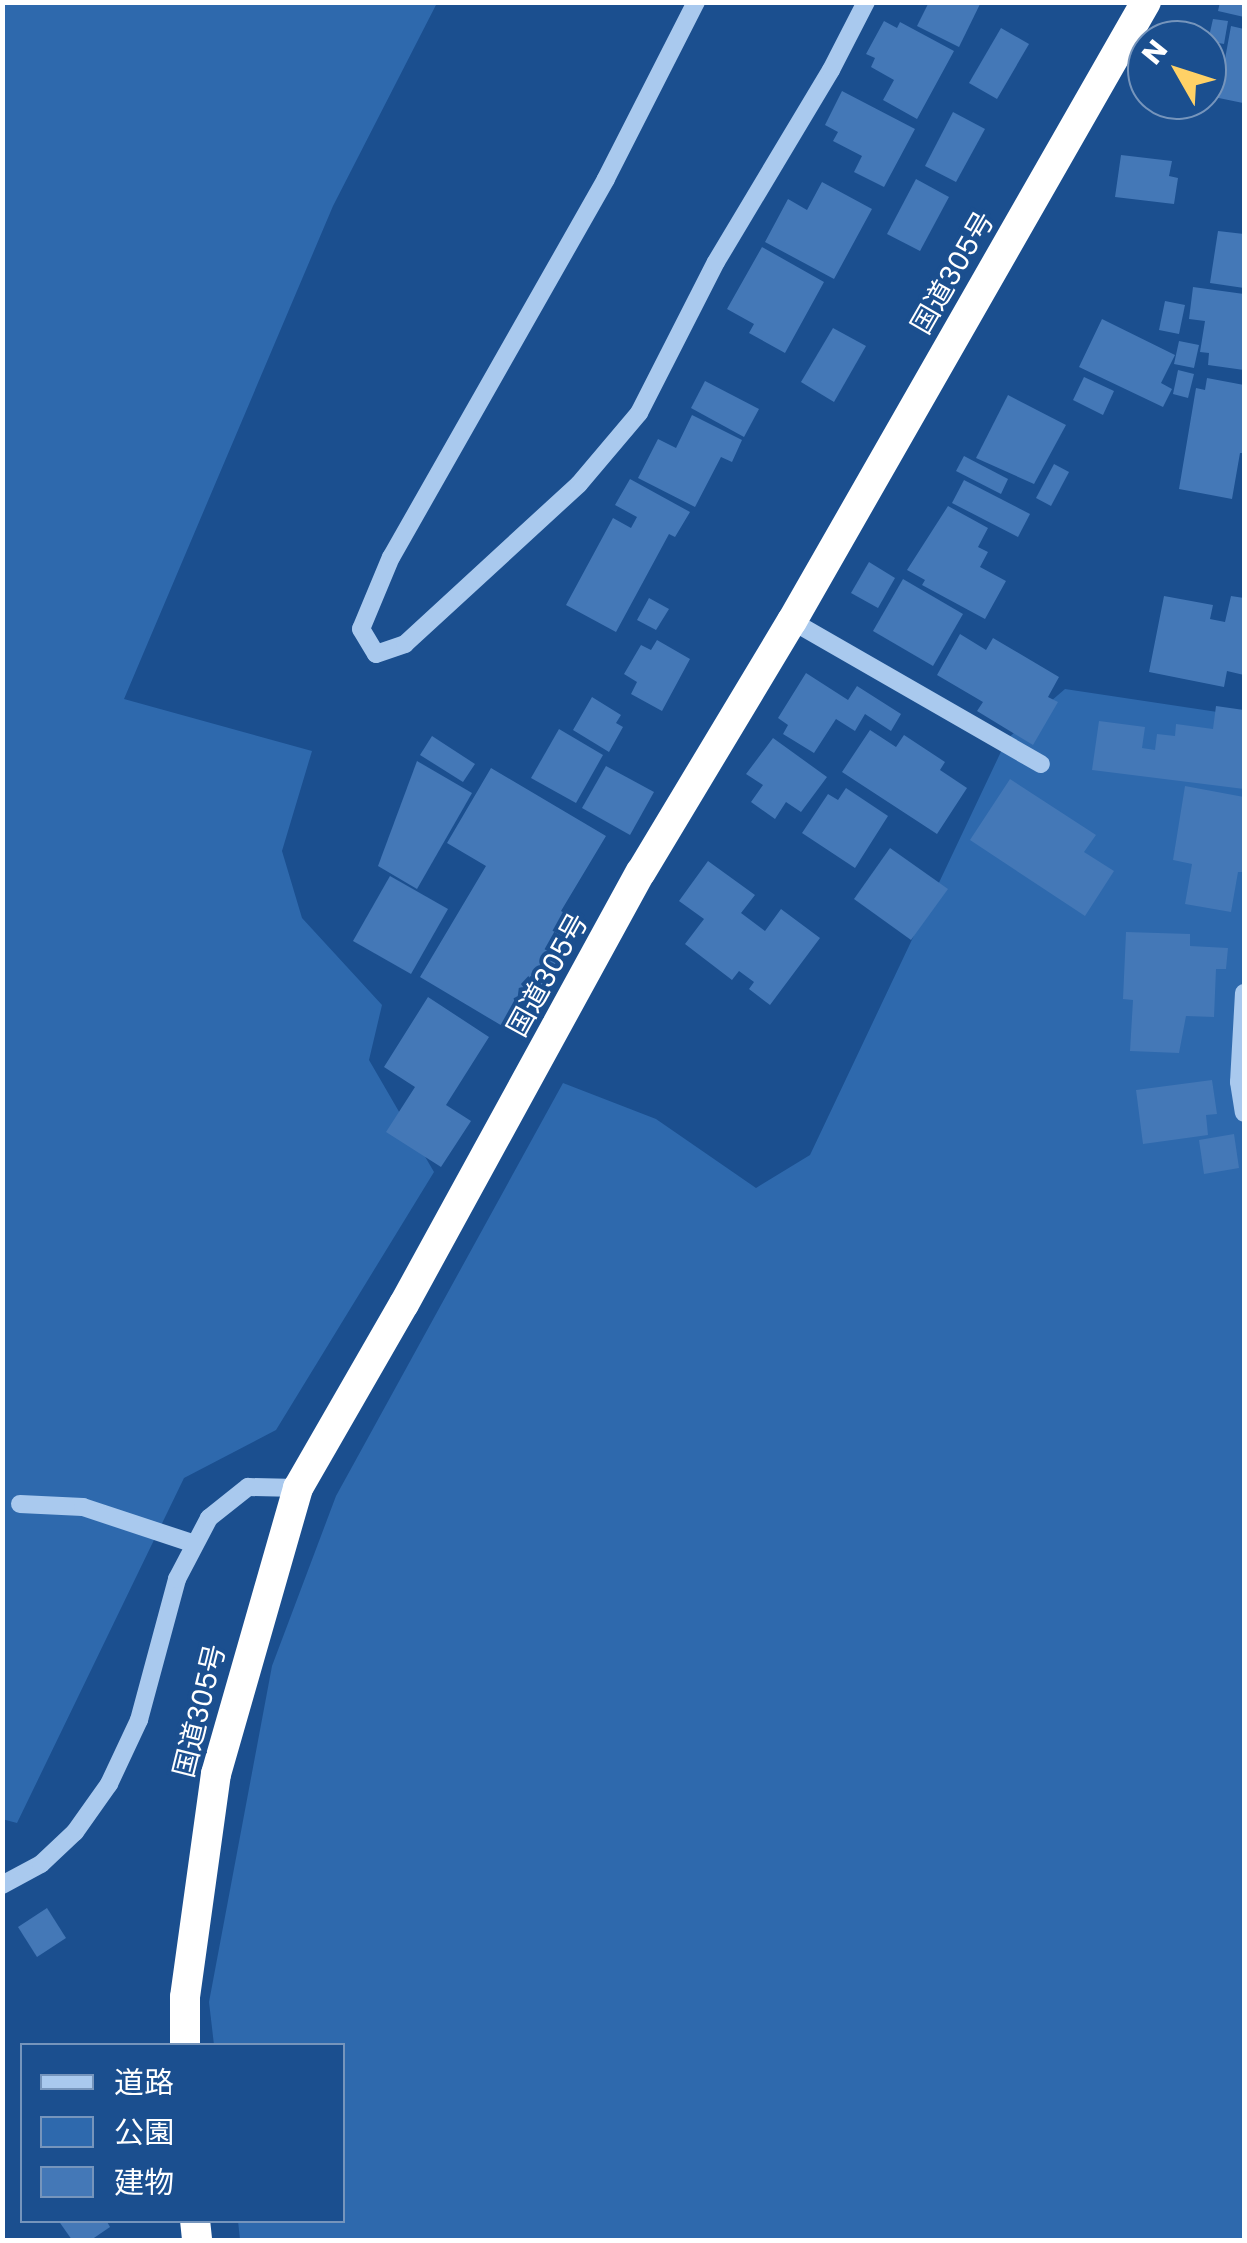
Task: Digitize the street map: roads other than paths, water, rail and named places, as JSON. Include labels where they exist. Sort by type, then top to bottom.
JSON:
[{"type":"highway","name":"国道305号","points":[[185,2043],[185,1996],[216,1774],[298,1488],[404,1304],[641,872],[792,620],[1146,2]]},
{"type":"street","points":[[696,2],[606,178],[391,556],[362,629],[376,654],[406,644],[579,484],[639,412],[716,262],[832,70],[866,2]]},
{"type":"street","points":[[792,620],[1041,764]]},
{"type":"street","points":[[1244,992],[1239,1082],[1244,1113]]},
{"type":"street","points":[[2,1885],[41,1864],[74,1832],[108,1784],[139,1720],[172,1594],[192,1544],[209,1518],[248,1487],[298,1488]]},
{"type":"street","points":[[20,1504],[83,1507],[192,1544]]}]
